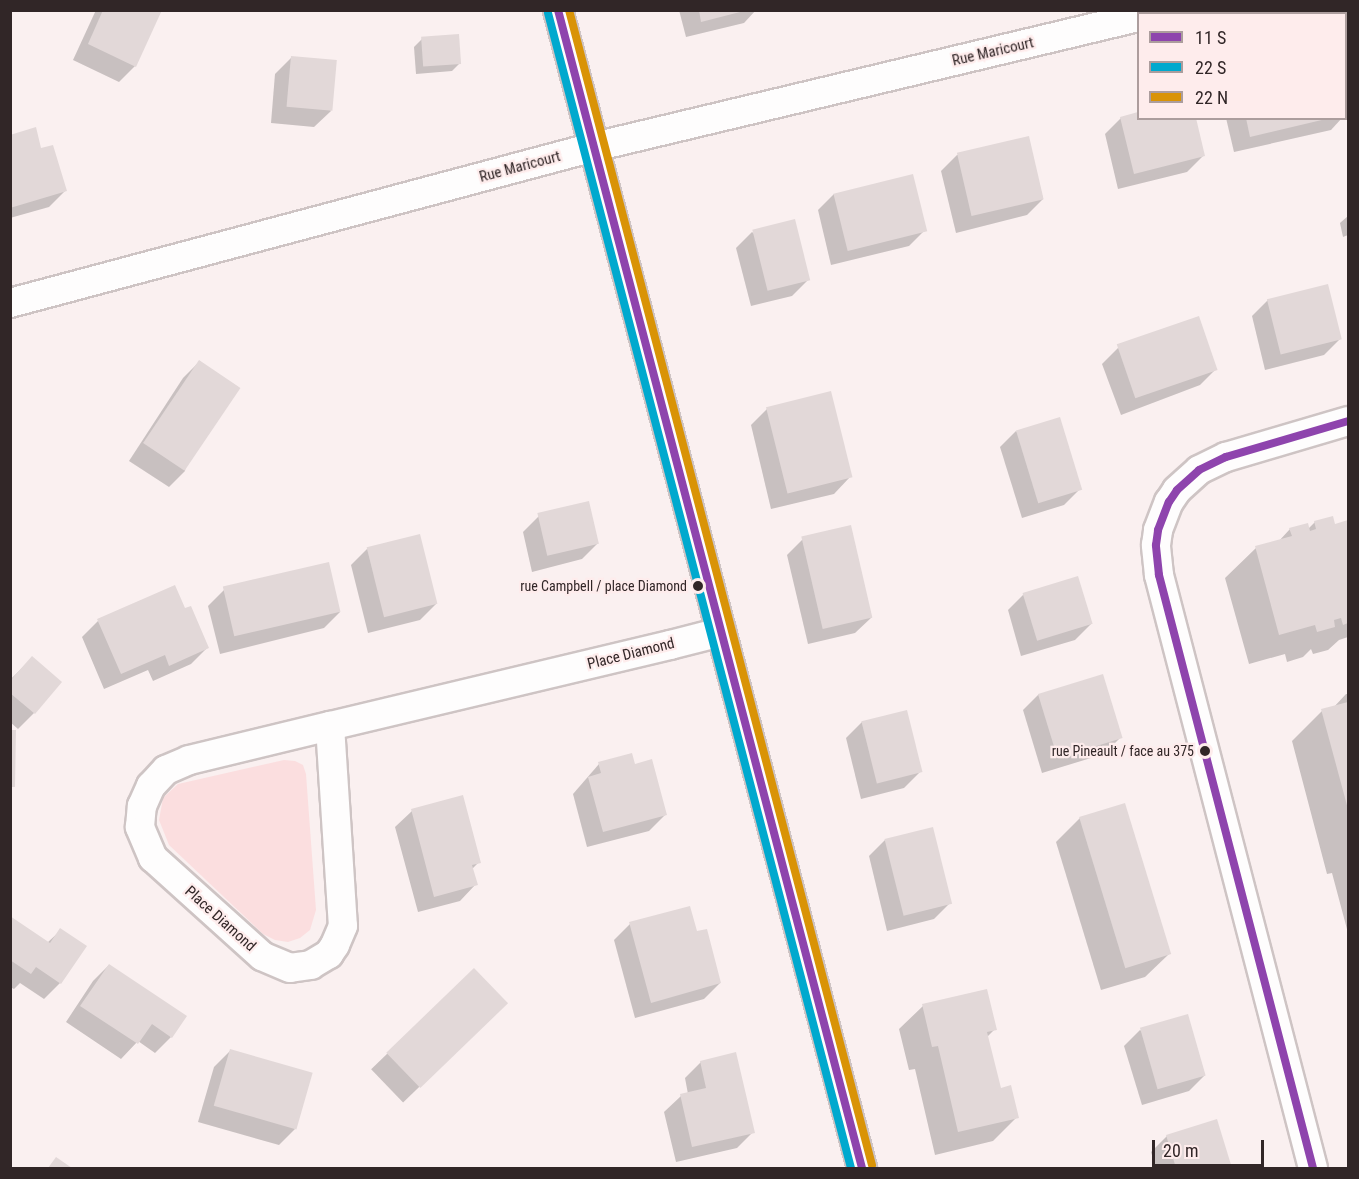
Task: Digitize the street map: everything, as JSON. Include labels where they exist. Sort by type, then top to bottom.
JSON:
[{"type":"street","points":[[558,10],[862,1168]]},
{"type":"street","name":"Rue Maricourt","points":[[10,303],[594,147],[1137,17]]},
{"type":"street","points":[[1313,1168],[1159,575],[1156,545],[1158,530],[1169,502],[1177,490],[1199,470],[1226,457],[1348,422]]},
{"type":"street","name":"Place Diamond","points":[[330,726],[342,926],[335,945],[328,954],[311,965],[290,968],[262,956],[153,858],[140,827],[142,806],[151,786],[176,765],[330,726],[721,632]]},
{"type":"shaded area","points":[[284,760],[295,761],[303,765],[306,774],[316,910],[310,930],[300,938],[288,942],[275,940],[263,934],[169,845],[159,820],[163,798],[178,784]]},
{"type":"building","points":[[103,10],[162,10],[136,67],[88,44]]},
{"type":"building","points":[[699,10],[744,10],[744,11],[701,22]]},
{"type":"building","points":[[459,34],[461,64],[423,67],[421,37]]},
{"type":"building","points":[[291,56],[337,60],[332,111],[287,107]]},
{"type":"building","points":[[1137,112],[1137,120],[1196,120],[1205,156],[1134,174],[1120,117]]},
{"type":"building","points":[[1246,120],[1322,120],[1250,137]]},
{"type":"building","points":[[36,127],[41,148],[53,145],[67,191],[10,208],[10,135]]},
{"type":"building","points":[[1029,136],[1044,199],[972,216],[957,153]]},
{"type":"building","points":[[913,174],[927,231],[848,251],[833,194]]},
{"type":"building","points":[[795,219],[810,280],[768,291],[752,230]]},
{"type":"building","points":[[1328,284],[1342,339],[1281,355],[1267,299]]},
{"type":"building","points":[[1199,316],[1218,370],[1135,398],[1117,344]]},
{"type":"building","points":[[199,360],[240,388],[185,471],[143,443]]},
{"type":"building","points":[[831,391],[853,477],[788,494],[766,407]]},
{"type":"building","points":[[1060,417],[1082,490],[1038,503],[1016,430]]},
{"type":"building","points":[[589,501],[599,544],[547,556],[537,513]]},
{"type":"building","points":[[1333,516],[1335,524],[1348,520],[1348,623],[1343,625],[1341,618],[1334,620],[1335,627],[1317,632],[1315,625],[1279,635],[1255,546],[1292,536],[1289,528],[1308,523],[1310,531],[1316,529],[1314,521]]},
{"type":"building","points":[[851,525],[872,618],[823,629],[801,536]]},
{"type":"building","points":[[420,534],[437,604],[384,617],[367,547]]},
{"type":"building","points":[[329,562],[340,612],[234,636],[223,587]]},
{"type":"building","points":[[1078,576],[1093,624],[1037,641],[1023,593]]},
{"type":"building","points":[[175,585],[185,608],[191,606],[209,648],[169,666],[165,655],[121,674],[97,619]]},
{"type":"building","points":[[32,656],[62,682],[35,714],[10,693],[10,681]]},
{"type":"building","points":[[1103,674],[1123,738],[1058,758],[1038,694]]},
{"type":"building","points":[[1348,702],[1348,809],[1321,709]]},
{"type":"building","points":[[907,710],[922,772],[877,783],[861,721]]},
{"type":"building","points":[[10,730],[16,730],[15,787],[10,787]]},
{"type":"building","points":[[632,753],[635,764],[652,759],[667,815],[603,832],[588,777],[601,773],[598,762]]},
{"type":"building","points":[[463,795],[481,863],[472,865],[478,885],[434,897],[411,809]]},
{"type":"building","points":[[1125,803],[1171,954],[1125,968],[1079,817]]},
{"type":"building","points":[[933,827],[952,904],[904,916],[884,839]]},
{"type":"building","points":[[690,906],[697,931],[707,929],[721,983],[651,1003],[629,922]]},
{"type":"building","points":[[10,916],[50,943],[60,928],[87,946],[61,984],[36,967],[31,974],[10,960]]},
{"type":"building","points":[[109,964],[187,1016],[172,1038],[152,1024],[138,1044],[80,1006]]},
{"type":"building","points":[[474,968],[508,1003],[420,1088],[386,1053]]},
{"type":"building","points":[[987,989],[997,1030],[987,1032],[1001,1088],[1011,1085],[1019,1118],[958,1132],[938,1046],[932,1047],[922,1004]]},
{"type":"building","points":[[1188,1014],[1206,1076],[1158,1089],[1140,1028]]},
{"type":"building","points":[[230,1049],[313,1073],[296,1129],[214,1106]]},
{"type":"building","points":[[736,1052],[755,1133],[692,1147],[680,1094],[706,1088],[700,1061]]},
{"type":"building","points":[[1217,1119],[1232,1168],[1176,1168],[1166,1135]]},
{"type":"building","points":[[56,1157],[72,1168],[48,1168]]},
{"type":"transit line","points":[[558,10],[862,1168]]},
{"type":"transit line","points":[[569,10],[872,1165]]},
{"type":"transit line","points":[[548,13],[851,1168]]},
{"type":"transit line","points":[[1313,1168],[1159,575],[1156,545],[1158,530],[1169,502],[1177,490],[1199,470],[1226,457],[1348,421]]},
{"type":"place","name":"rue Campbell / place Diamond","points":[[698,586]]},
{"type":"place","name":"rue Pineault / face au 375","points":[[1205,751]]}]
